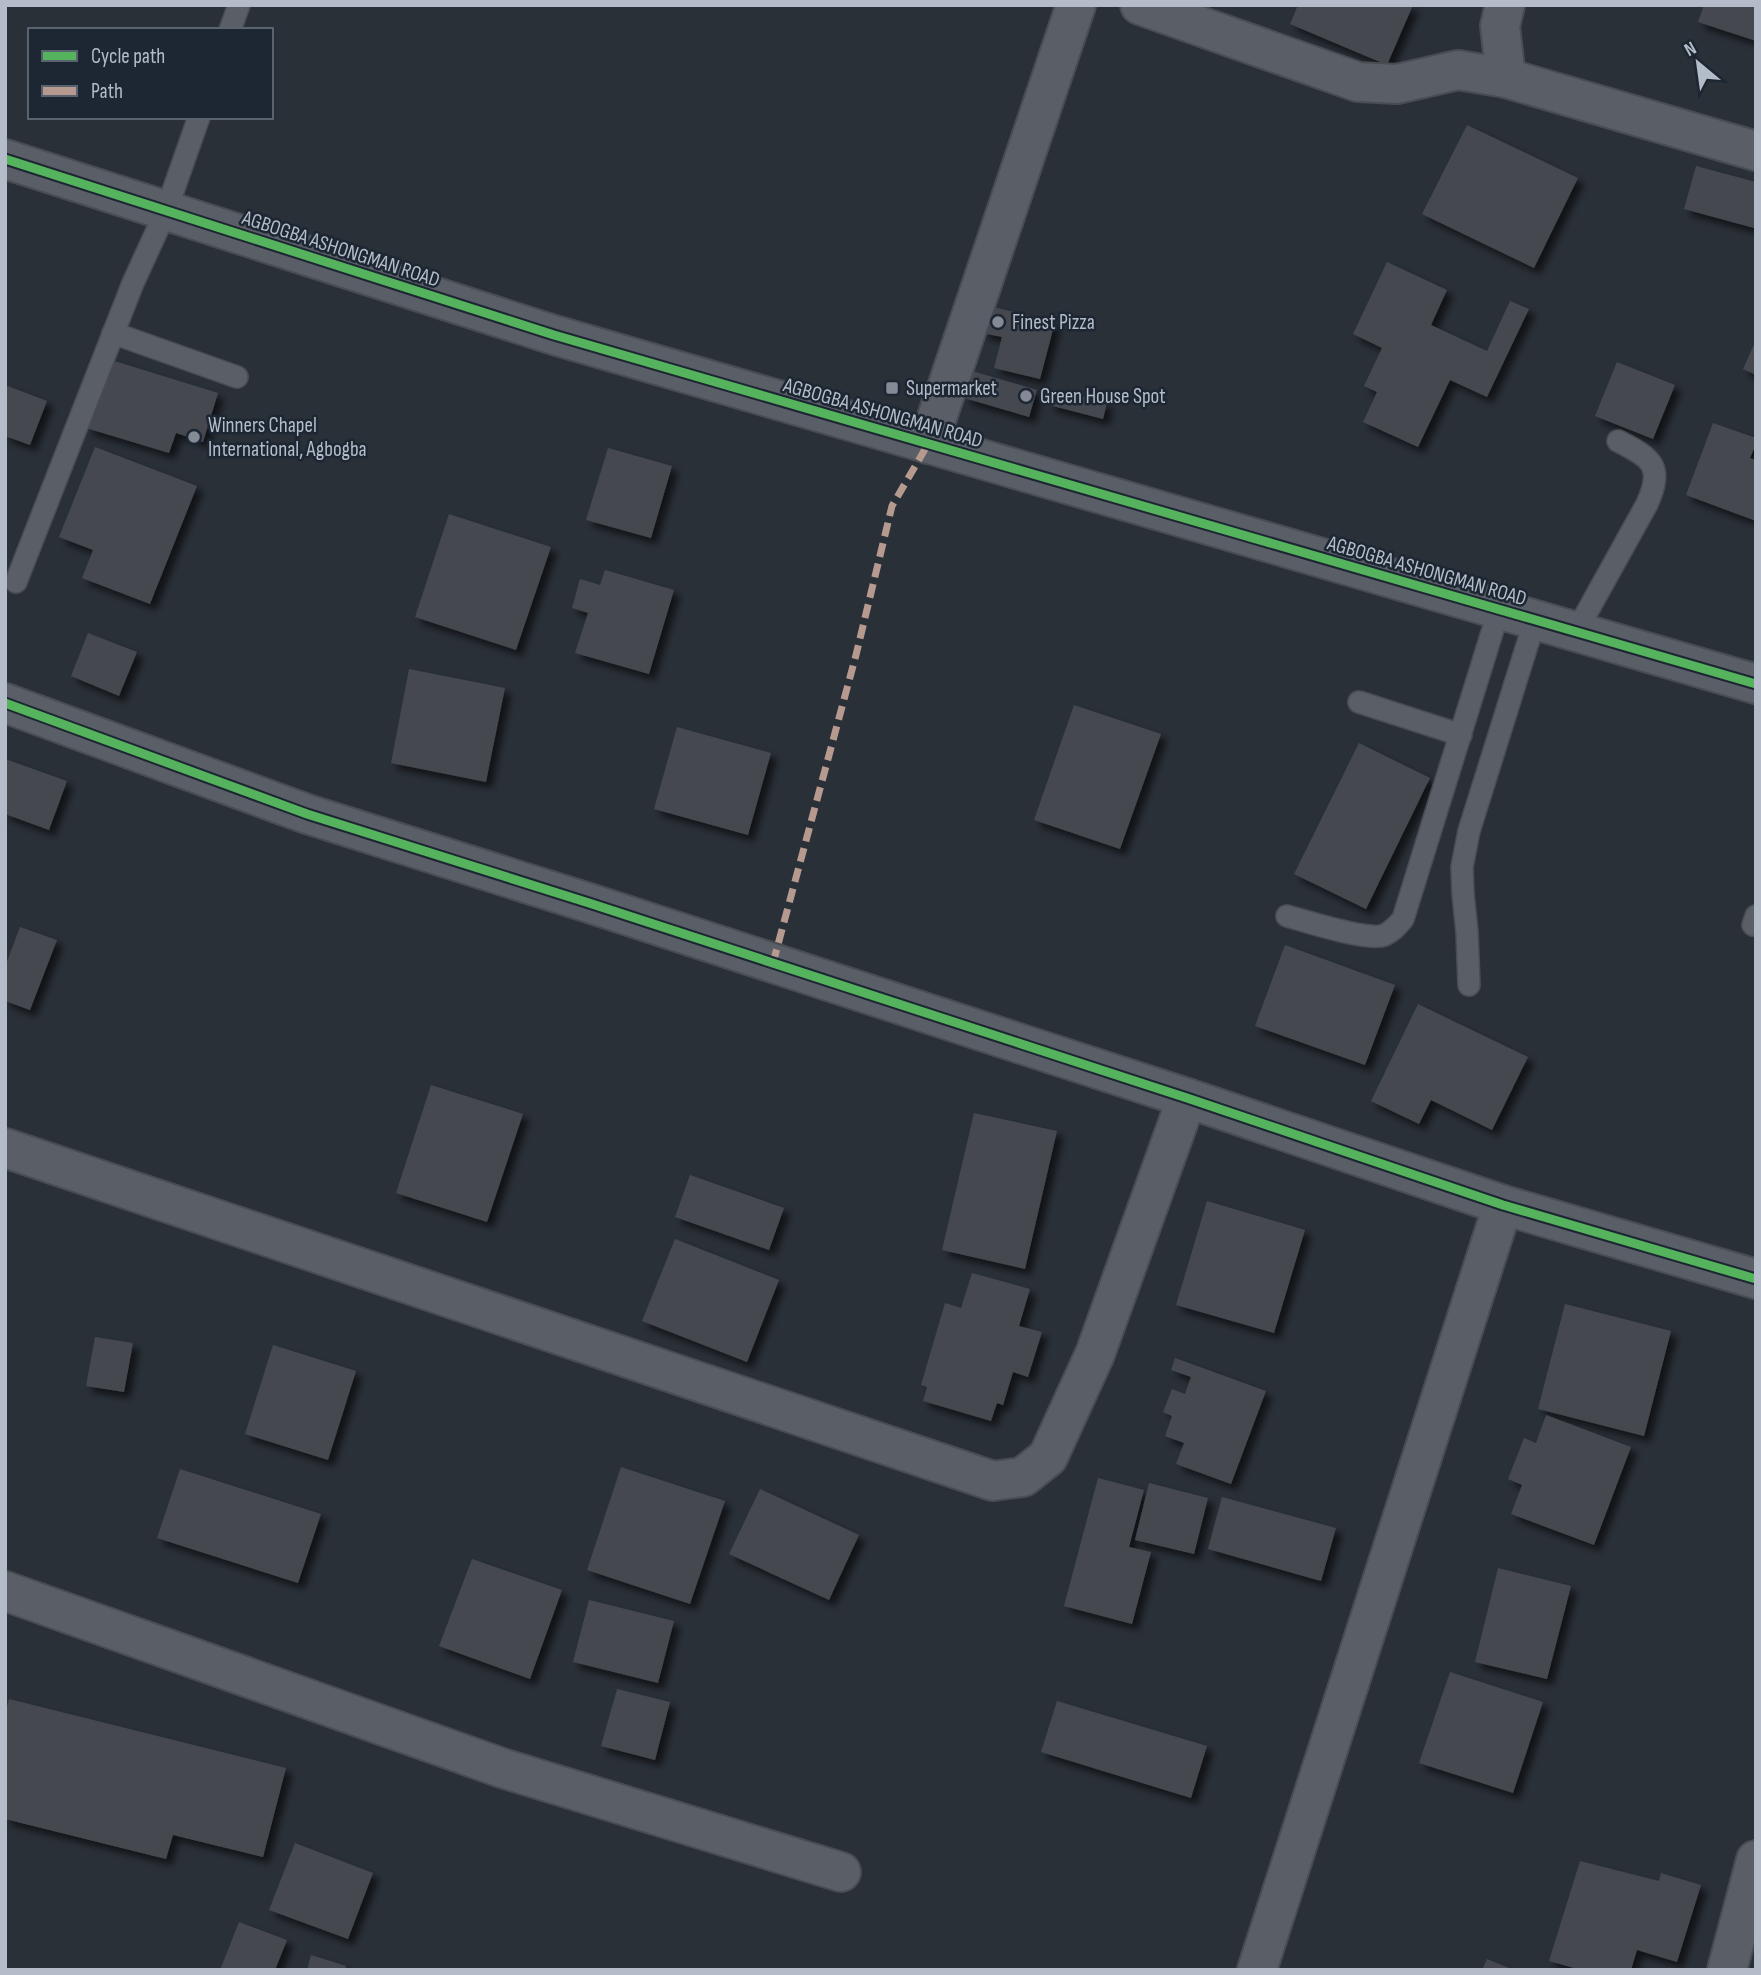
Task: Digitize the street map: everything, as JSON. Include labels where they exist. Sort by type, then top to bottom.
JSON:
[{"type":"street","points":[[928,444],[1076,5]]},
{"type":"street","points":[[1140,5],[1357,82],[1397,84],[1458,70],[1506,78],[1756,151]]},
{"type":"street","points":[[1505,5],[1500,26],[1506,78]]},
{"type":"street","name":"AGBOGBA ASHONGMAN ROAD","points":[[5,159],[554,335],[1756,684]]},
{"type":"street","points":[[5,703],[307,814],[1187,1098],[1503,1205],[1756,1279]]},
{"type":"street","points":[[5,1148],[993,1481],[1023,1477],[1048,1457],[1095,1354],[1187,1098]]},
{"type":"street","points":[[1258,1970],[1503,1205]]},
{"type":"street","points":[[5,1591],[502,1768],[842,1872]]},
{"type":"street","points":[[1727,1970],[1756,1860]]},
{"type":"lane","points":[[231,28],[239,5]]},
{"type":"lane","points":[[16,582],[132,283],[166,211],[198,119]]},
{"type":"lane","points":[[113,332],[237,377]]},
{"type":"lane","points":[[1576,632],[1655,486],[1655,472],[1649,461],[1642,453],[1618,441]]},
{"type":"lane","points":[[1287,916],[1367,936],[1382,936],[1403,919],[1461,735],[1517,615]]},
{"type":"lane","points":[[1469,985],[1462,867],[1517,615]]},
{"type":"lane","points":[[1359,702],[1461,735]]},
{"type":"building","points":[[1298,5],[1413,5],[1387,65],[1290,24]]},
{"type":"building","points":[[1704,5],[1756,5],[1756,41],[1698,22]]},
{"type":"building","points":[[1467,125],[1578,178],[1534,268],[1422,214]]},
{"type":"building","points":[[1696,166],[1756,182],[1754,228],[1684,209]]},
{"type":"building","points":[[1387,262],[1447,290],[1431,325],[1487,351],[1510,301],[1529,309],[1487,397],[1450,380],[1418,447],[1363,422],[1377,392],[1364,386],[1382,348],[1353,334]]},
{"type":"building","points":[[989,306],[1055,322],[1040,379],[994,368],[1002,337],[982,333]]},
{"type":"building","points":[[1756,340],[1756,375],[1743,369]]},
{"type":"building","points":[[108,359],[218,393],[203,442],[176,433],[169,453],[86,428]]},
{"type":"building","points":[[1617,362],[1675,385],[1653,439],[1595,416]]},
{"type":"building","points":[[972,371],[1037,390],[1029,417],[964,398]]},
{"type":"building","points":[[5,385],[47,401],[30,445],[5,436]]},
{"type":"building","points":[[1053,389],[1107,403],[1103,419],[1049,405]]},
{"type":"building","points":[[1713,423],[1756,438],[1750,458],[1756,460],[1756,521],[1686,495]]},
{"type":"building","points":[[95,447],[197,486],[150,604],[82,578],[93,550],[59,537]]},
{"type":"building","points":[[608,448],[672,466],[651,538],[586,520]]},
{"type":"building","points":[[449,514],[551,547],[516,650],[415,617]]},
{"type":"building","points":[[605,570],[674,590],[649,674],[575,653],[588,613],[572,608],[580,579],[600,585]]},
{"type":"building","points":[[88,633],[137,652],[119,696],[71,676]]},
{"type":"building","points":[[409,669],[505,688],[486,782],[391,763]]},
{"type":"building","points":[[1074,705],[1161,734],[1120,849],[1034,820]]},
{"type":"building","points":[[677,727],[771,753],[748,835],[654,809]]},
{"type":"building","points":[[1359,743],[1430,778],[1366,909],[1294,874]]},
{"type":"building","points":[[5,759],[67,781],[49,830],[5,814]]},
{"type":"building","points":[[20,927],[57,940],[30,1010],[5,1001],[5,967]]},
{"type":"building","points":[[1285,945],[1395,985],[1365,1065],[1255,1026]]},
{"type":"building","points":[[1418,1004],[1528,1057],[1492,1130],[1431,1100],[1419,1124],[1371,1101]]},
{"type":"building","points":[[431,1085],[523,1114],[487,1222],[396,1193]]},
{"type":"building","points":[[974,1113],[1057,1131],[1025,1269],[942,1250]]},
{"type":"building","points":[[690,1175],[784,1208],[769,1250],[675,1217]]},
{"type":"building","points":[[1207,1201],[1305,1230],[1274,1333],[1176,1305]]},
{"type":"building","points":[[675,1239],[779,1280],[747,1362],[642,1321]]},
{"type":"building","points":[[972,1273],[1030,1289],[1019,1326],[1042,1332],[1028,1377],[1013,1372],[1003,1405],[997,1403],[991,1421],[923,1401],[927,1387],[921,1385],[945,1303],[961,1308]]},
{"type":"building","points":[[1565,1304],[1671,1331],[1644,1436],[1538,1409]]},
{"type":"building","points":[[95,1337],[133,1343],[124,1392],[86,1386]]},
{"type":"building","points":[[273,1345],[356,1371],[328,1460],[245,1434]]},
{"type":"building","points":[[1175,1358],[1266,1391],[1231,1484],[1176,1464],[1184,1443],[1165,1436],[1172,1416],[1163,1412],[1172,1389],[1185,1394],[1191,1377],[1171,1370]]},
{"type":"building","points":[[1546,1415],[1631,1447],[1594,1545],[1511,1514],[1522,1485],[1508,1479],[1524,1438],[1536,1443]]},
{"type":"building","points":[[621,1467],[725,1501],[690,1604],[587,1570]]},
{"type":"building","points":[[180,1469],[321,1514],[298,1583],[157,1538]]},
{"type":"building","points":[[1098,1478],[1144,1490],[1129,1547],[1151,1552],[1132,1624],[1064,1606]]},
{"type":"building","points":[[1149,1483],[1208,1498],[1194,1554],[1135,1540]]},
{"type":"building","points":[[760,1489],[859,1535],[829,1600],[729,1554]]},
{"type":"building","points":[[1222,1497],[1336,1528],[1321,1581],[1208,1549]]},
{"type":"building","points":[[472,1559],[562,1590],[530,1679],[439,1646]]},
{"type":"building","points":[[1498,1568],[1571,1586],[1547,1679],[1475,1662]]},
{"type":"building","points":[[589,1600],[674,1621],[658,1683],[573,1662]]},
{"type":"building","points":[[1450,1672],[1543,1702],[1513,1793],[1419,1763]]},
{"type":"building","points":[[617,1689],[670,1702],[655,1760],[601,1746]]},
{"type":"building","points":[[9,1699],[286,1768],[263,1857],[173,1835],[166,1859],[5,1819],[5,1714]]},
{"type":"building","points":[[1057,1701],[1207,1746],[1191,1798],[1041,1752]]},
{"type":"building","points":[[295,1843],[373,1873],[348,1939],[269,1910]]},
{"type":"building","points":[[1580,1861],[1659,1881],[1661,1873],[1701,1885],[1677,1962],[1637,1950],[1631,1970],[1581,1970],[1549,1961]]},
{"type":"building","points":[[239,1922],[287,1940],[275,1970],[220,1970]]},
{"type":"building","points":[[311,1955],[346,1966],[345,1970],[307,1970]]},
{"type":"building","points":[[1487,1959],[1514,1970],[1482,1970]]},
{"type":"marked path","points":[[773,963],[856,655],[892,506],[928,444]]},
{"type":"cycle path","points":[[5,159],[554,335],[1756,684]]},
{"type":"cycle path","points":[[5,703],[307,814],[1187,1098],[1503,1205],[1756,1279]]},
{"type":"place","name":"Finest Pizza","points":[[998,322]]},
{"type":"place","name":"Supermarket","points":[[892,388]]},
{"type":"place","name":"Green House Spot","points":[[1026,396]]},
{"type":"place","name":"Winners Chapel International, Agbogba","points":[[194,437]]}]
